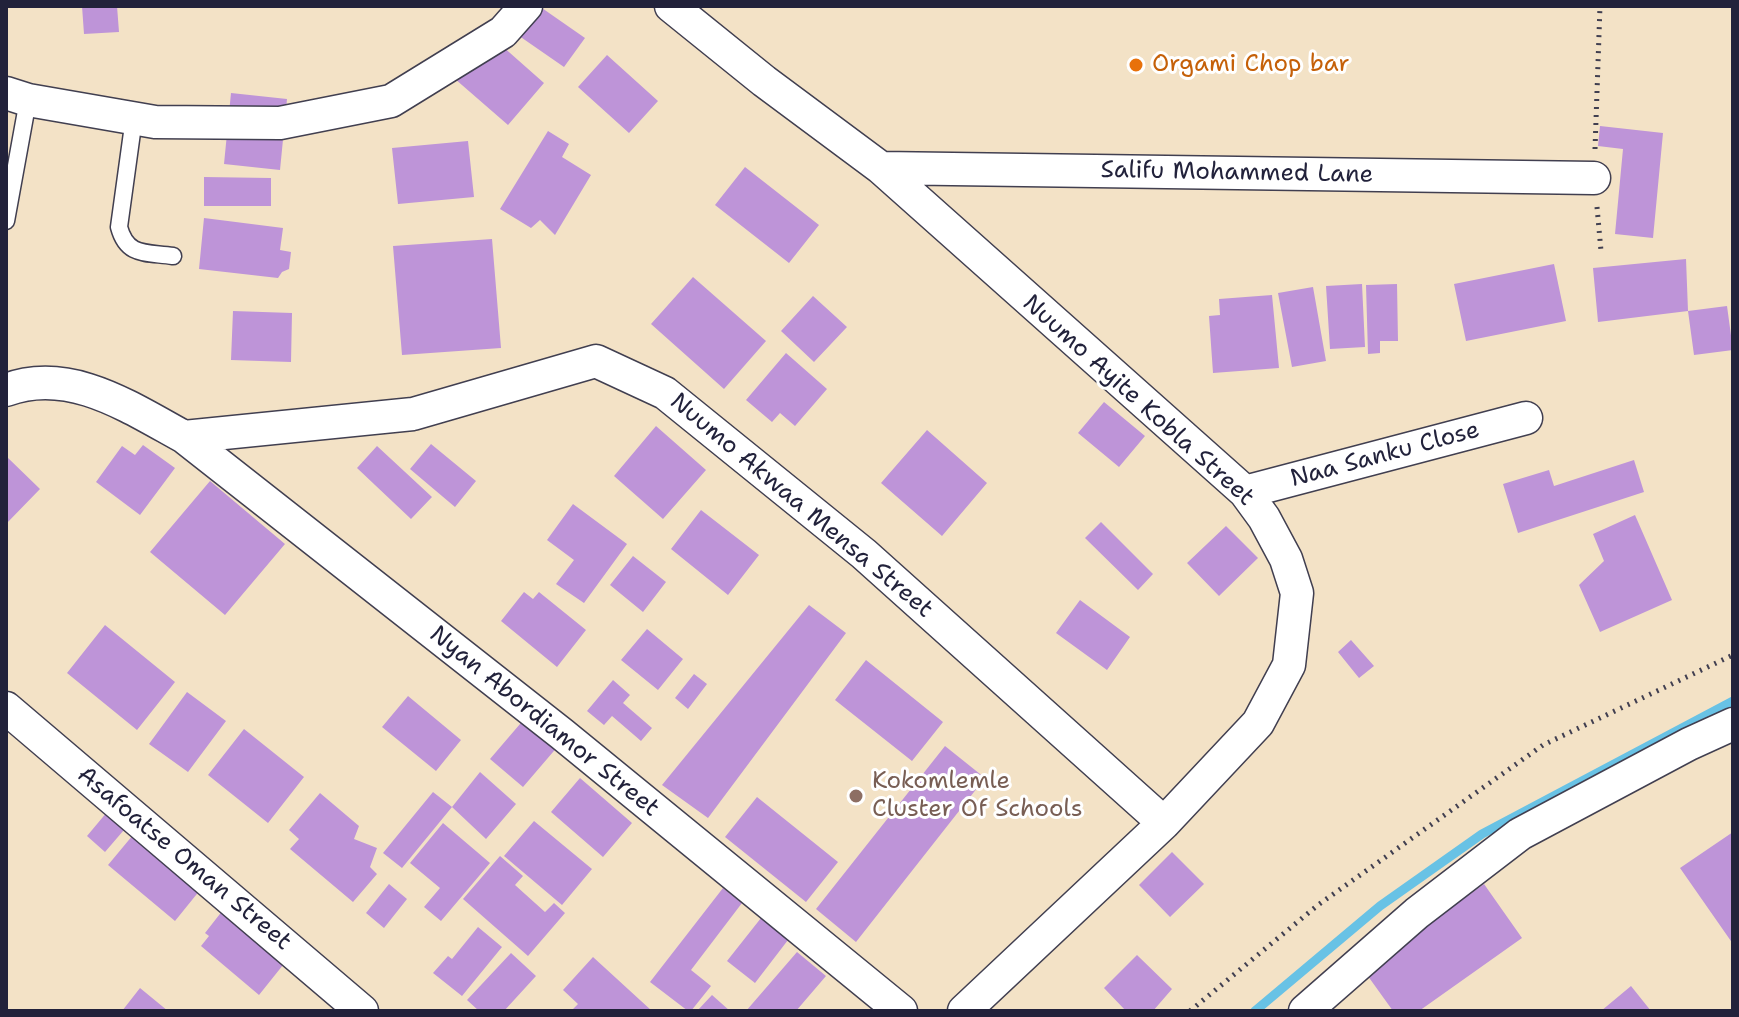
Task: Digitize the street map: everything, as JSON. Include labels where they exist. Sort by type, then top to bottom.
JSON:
[{"type":"street","points":[[17,96],[155,122],[280,123],[391,101],[503,32],[526,6]]},
{"type":"street","name":"Nuumo Ayite Kobla Street","points":[[671,6],[764,81],[881,168],[1245,492],[1264,518],[1286,559],[1297,593],[1289,665],[1258,723],[1164,823],[964,1011]]},
{"type":"street","name":"Salifu Mohammed Lane","points":[[881,168],[1594,178]]},
{"type":"street","name":"Nuumo Akwaa Mensa Street","points":[[184,437],[413,414],[596,361],[665,393],[864,554],[1164,823]]},
{"type":"street","name":"Nyan Abordiamor Street","points":[[6,390],[41,381],[75,384],[184,437],[562,734],[901,1011]]},
{"type":"street","name":"Naa Sanku Close","points":[[1245,492],[1526,418]]},
{"type":"street","name":"Asafoatse Oman Street","points":[[6,708],[362,1011]]},
{"type":"street","points":[[1305,1011],[1417,913],[1520,834],[1689,744],[1733,724]]},
{"type":"lane","points":[[6,221],[17,96]]},
{"type":"lane","points":[[134,118],[119,227],[123,241],[133,250],[173,256]]},
{"type":"path","points":[[1600,6],[1594,178],[1601,251]]},
{"type":"path","points":[[1190,1011],[1318,905],[1543,745],[1733,655]]},
{"type":"building","points":[[82,6],[117,6],[119,32],[84,34]]},
{"type":"building","points":[[539,6],[585,38],[564,67],[512,31]]},
{"type":"building","points":[[484,30],[544,83],[508,125],[447,72]]},
{"type":"building","points":[[607,55],[658,101],[629,133],[578,87]]},
{"type":"building","points":[[231,93],[287,99],[280,170],[224,164]]},
{"type":"building","points":[[1600,126],[1663,133],[1653,238],[1615,234],[1623,149],[1598,146]]},
{"type":"building","points":[[548,131],[569,144],[562,157],[591,175],[555,235],[540,220],[531,228],[500,209]]},
{"type":"building","points":[[468,141],[474,197],[398,204],[392,148]]},
{"type":"building","points":[[745,167],[819,225],[789,263],[715,205]]},
{"type":"building","points":[[204,177],[271,178],[271,206],[204,206]]},
{"type":"building","points":[[204,218],[283,228],[280,250],[291,252],[289,269],[278,278],[199,269]]},
{"type":"building","points":[[492,239],[501,348],[402,355],[393,246]]},
{"type":"building","points":[[1686,259],[1688,311],[1598,322],[1593,268]]},
{"type":"building","points":[[1554,264],[1566,321],[1466,341],[1454,284]]},
{"type":"building","points":[[693,277],[766,341],[724,389],[651,324]]},
{"type":"building","points":[[1362,284],[1365,347],[1330,349],[1326,286]]},
{"type":"building","points":[[1397,284],[1398,341],[1380,341],[1380,353],[1368,354],[1366,285]]},
{"type":"building","points":[[1313,287],[1326,361],[1292,367],[1278,293]]},
{"type":"building","points":[[1272,295],[1279,368],[1213,373],[1209,316],[1220,315],[1219,299]]},
{"type":"building","points":[[813,296],[847,327],[814,362],[781,331]]},
{"type":"building","points":[[1727,306],[1733,350],[1694,355],[1688,311]]},
{"type":"building","points":[[233,311],[292,313],[291,362],[231,360]]},
{"type":"building","points":[[786,353],[827,389],[795,426],[780,413],[772,422],[746,400]]},
{"type":"building","points":[[1104,402],[1145,436],[1119,467],[1078,433]]},
{"type":"building","points":[[656,426],[706,470],[663,519],[614,476]]},
{"type":"building","points":[[927,430],[987,483],[942,536],[881,483]]},
{"type":"building","points":[[431,444],[476,481],[455,507],[410,469]]},
{"type":"building","points":[[143,445],[175,468],[140,515],[96,482],[122,446],[135,455]]},
{"type":"building","points":[[377,446],[432,497],[411,519],[357,468]]},
{"type":"building","points":[[6,456],[40,489],[6,524]]},
{"type":"building","points":[[1634,460],[1644,492],[1518,533],[1503,484],[1549,470],[1554,486]]},
{"type":"building","points":[[210,481],[285,544],[225,615],[150,552]]},
{"type":"building","points":[[573,504],[627,544],[584,603],[556,584],[574,560],[547,540]]},
{"type":"building","points":[[701,510],[759,555],[728,595],[671,549]]},
{"type":"building","points":[[1635,515],[1672,600],[1600,632],[1579,585],[1604,561],[1593,534]]},
{"type":"building","points":[[1101,522],[1153,574],[1138,590],[1085,538]]},
{"type":"building","points":[[1226,526],[1258,558],[1219,596],[1187,563]]},
{"type":"building","points":[[633,556],[666,582],[643,612],[610,585]]},
{"type":"building","points":[[524,592],[533,599],[539,592],[586,630],[557,667],[501,621]]},
{"type":"building","points":[[1080,600],[1130,637],[1107,670],[1056,633]]},
{"type":"building","points":[[809,605],[846,633],[708,818],[662,785]]},
{"type":"building","points":[[105,625],[175,682],[137,730],[67,673]]},
{"type":"building","points":[[647,629],[683,659],[658,690],[621,660]]},
{"type":"building","points":[[1351,640],[1374,666],[1359,678],[1338,652]]},
{"type":"building","points":[[866,660],[943,722],[912,761],[835,700]]},
{"type":"building","points":[[694,674],[707,684],[688,709],[675,698]]},
{"type":"building","points":[[613,680],[630,695],[623,703],[652,728],[641,741],[612,716],[604,725],[587,711]]},
{"type":"building","points":[[187,692],[226,721],[188,772],[149,744]]},
{"type":"building","points":[[408,696],[461,740],[436,771],[382,727]]},
{"type":"building","points":[[526,717],[559,745],[523,787],[490,759]]},
{"type":"building","points":[[244,729],[304,777],[268,823],[208,775]]},
{"type":"building","points":[[945,746],[985,778],[856,942],[816,909]]},
{"type":"building","points":[[480,772],[516,804],[486,839],[452,807]]},
{"type":"building","points":[[580,778],[632,823],[603,857],[551,812]]},
{"type":"building","points":[[433,792],[452,807],[402,868],[383,853]]},
{"type":"building","points":[[123,793],[142,809],[105,852],[87,836]]},
{"type":"building","points":[[320,793],[359,826],[354,839],[377,848],[370,867],[377,874],[353,902],[290,849],[299,839],[289,830]]},
{"type":"building","points":[[757,797],[838,862],[806,902],[725,837]]},
{"type":"building","points":[[534,821],[592,869],[562,905],[504,856]]},
{"type":"building","points":[[143,823],[209,879],[175,921],[108,865]]},
{"type":"building","points":[[443,823],[490,863],[441,921],[424,907],[440,888],[410,863]]},
{"type":"building","points":[[1733,832],[1733,944],[1680,868]]},
{"type":"building","points":[[1172,852],[1204,884],[1170,917],[1139,885]]},
{"type":"building","points":[[500,856],[523,876],[515,885],[545,912],[554,903],[565,913],[528,956],[463,899]]},
{"type":"building","points":[[389,884],[407,899],[384,928],[366,913]]},
{"type":"building","points":[[1484,884],[1522,938],[1419,1011],[1393,1011],[1365,972]]},
{"type":"building","points":[[723,888],[742,903],[691,970],[711,986],[688,1011],[650,982]]},
{"type":"building","points":[[223,910],[295,950],[259,995],[201,946],[209,936],[205,933]]},
{"type":"building","points":[[761,918],[788,940],[755,983],[727,961]]},
{"type":"building","points":[[478,927],[502,947],[462,996],[433,973],[448,956],[452,959]]},
{"type":"building","points":[[797,952],[826,976],[796,1011],[746,1011]]},
{"type":"building","points":[[511,953],[536,976],[504,1011],[479,1011],[467,1000]]},
{"type":"building","points":[[1137,955],[1172,989],[1153,1011],[1126,1011],[1104,988]]},
{"type":"building","points":[[593,957],[652,1011],[571,1011],[578,1004],[563,990]]},
{"type":"building","points":[[1631,986],[1651,1011],[1601,1011]]},
{"type":"building","points":[[140,988],[168,1011],[122,1011]]},
{"type":"building","points":[[712,995],[730,1011],[697,1011]]},
{"type":"waterway","points":[[1255,1011],[1380,906],[1482,834],[1733,701]]},
{"type":"place","name":"Orgami Chop bar","points":[[1136,65]]},
{"type":"place","name":"Kokomlemle Cluster Of Schools","points":[[856,796]]}]
